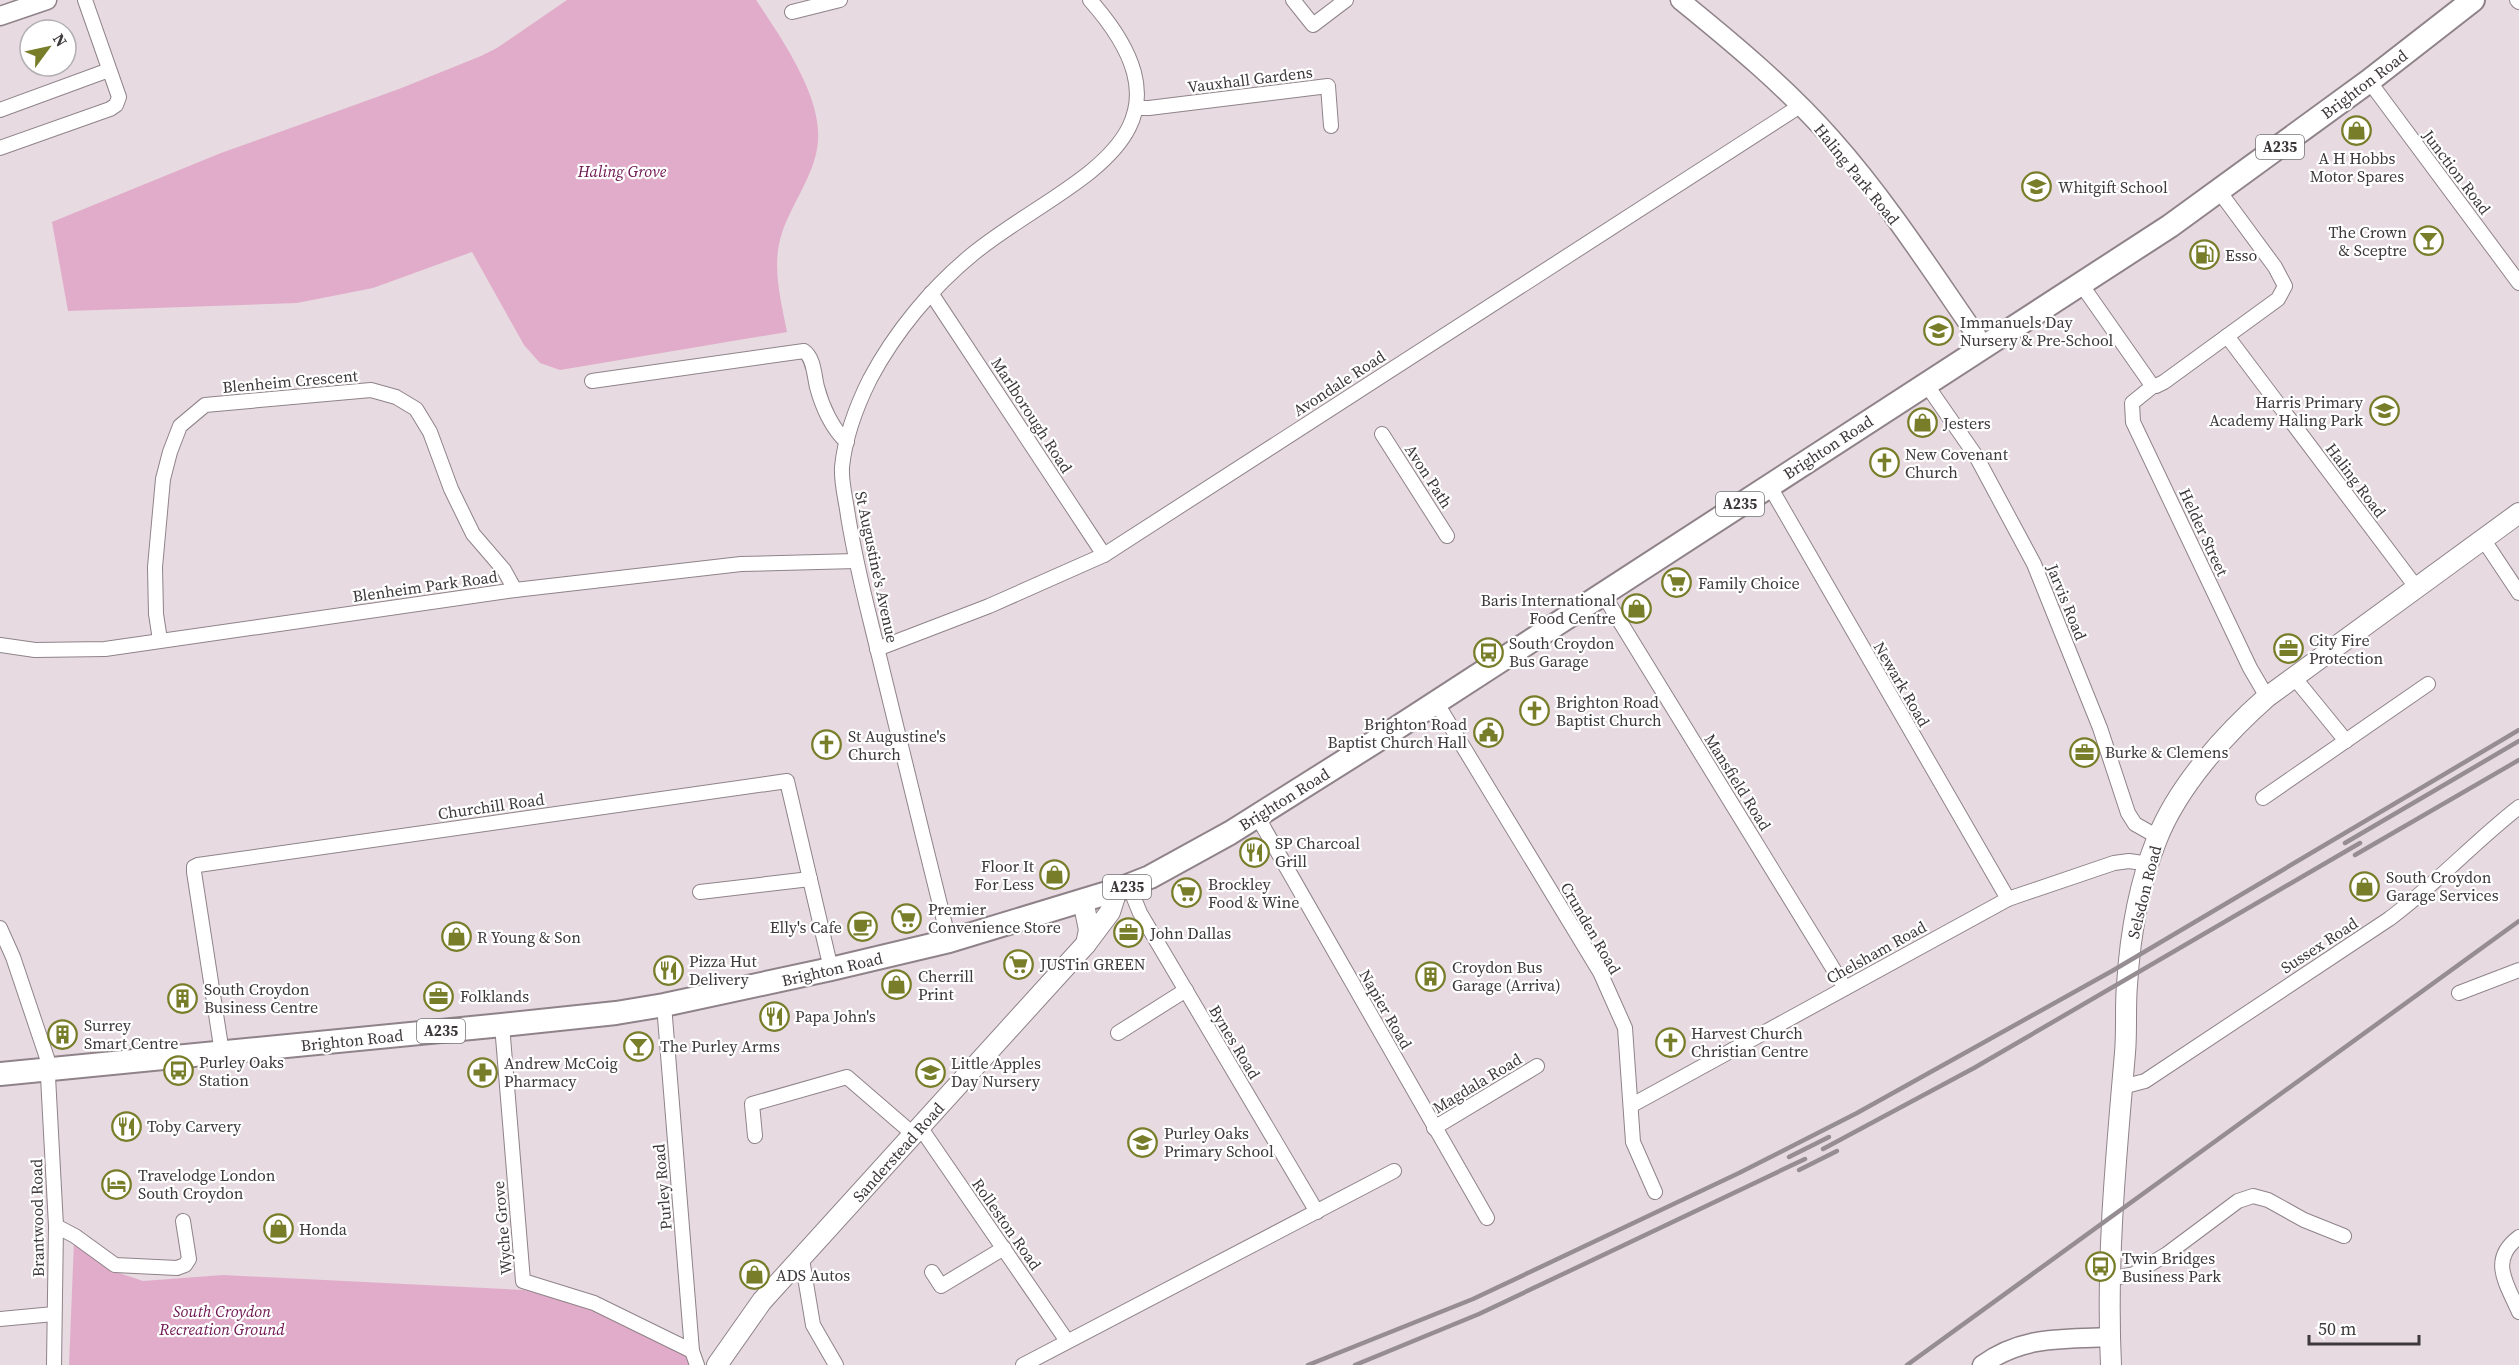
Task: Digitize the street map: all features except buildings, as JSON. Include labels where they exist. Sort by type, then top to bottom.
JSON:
[{"type":"main road","name":"Brighton Road","points":[[0,1074],[502,1025],[664,1005],[949,941],[1123,888],[1168,868],[1257,816],[1603,594],[1983,345],[2081,284],[2219,191],[2369,81],[2473,0]]},
{"type":"main road","name":"Selsdon Road","points":[[2111,1365],[2110,1279],[2113,1179],[2122,1087],[2130,947],[2149,864],[2158,837],[2176,804],[2207,760],[2238,724],[2267,697],[2519,513]]},
{"type":"main road","name":"Sanderstead Road","points":[[717,1365],[762,1301],[1086,944],[1110,912],[1123,888]]},
{"type":"main road","points":[[1083,900],[1089,930],[1086,944]]},
{"type":"street","points":[[9,9],[47,0]]},
{"type":"street","points":[[0,148],[116,105],[119,97],[85,0]]},
{"type":"street","points":[[792,12],[840,0]]},
{"type":"street","points":[[1090,0],[1112,27],[1130,63],[1139,92],[1137,108]]},
{"type":"street","points":[[1293,0],[1312,25],[1346,0]]},
{"type":"street","name":"Haling Park Road","points":[[1680,0],[1800,106],[1849,159],[1908,237],[1983,345]]},
{"type":"street","points":[[0,110],[109,70]]},
{"type":"street","name":"Junction Road","points":[[2369,81],[2519,283]]},
{"type":"street","name":"Vauxhall Gardens","points":[[1137,108],[1328,86],[1331,126]]},
{"type":"street","name":"Avondale Road","points":[[877,649],[989,606],[1104,555],[1800,106]]},
{"type":"street","name":"St Augustine's Avenue","points":[[949,941],[856,561],[842,473],[847,442],[870,379],[893,343],[932,293],[955,269],[986,244],[1101,164],[1121,140],[1137,108]]},
{"type":"street","points":[[2081,284],[2153,386],[2164,382],[2278,298],[2285,286],[2275,267],[2219,191]]},
{"type":"street","name":"Marlborough Road","points":[[932,293],[1104,555]]},
{"type":"street","name":"Haling Road","points":[[2227,336],[2416,587]]},
{"type":"street","points":[[592,381],[804,351],[811,361],[817,388],[832,422],[847,442]]},
{"type":"street","name":"Jarvis Road","points":[[1926,384],[1976,456],[2034,564],[2100,728],[2128,813],[2135,824],[2158,837]]},
{"type":"street","name":"Helder Street","points":[[2153,386],[2132,403],[2133,422],[2250,668],[2267,697]]},
{"type":"street","name":"Blenheim Crescent","points":[[160,640],[156,614],[155,567],[164,479],[170,452],[180,426],[205,405],[371,390],[396,397],[416,409],[430,432],[451,489],[473,534],[504,570],[515,590]]},
{"type":"street","name":"Avon Path","points":[[1382,434],[1448,536]]},
{"type":"street","name":"Newark Road","points":[[1769,485],[2008,899]]},
{"type":"street","points":[[2483,539],[2519,593]]},
{"type":"street","name":"Blenheim Park Road","points":[[0,645],[34,650],[105,649],[515,590],[741,564],[856,561]]},
{"type":"street","name":"Mansfield Road","points":[[1603,594],[1845,988]]},
{"type":"street","points":[[2293,676],[2346,741]]},
{"type":"street","points":[[2263,798],[2428,684]]},
{"type":"street","name":"Crunden Road","points":[[1436,702],[1600,972],[1625,1028],[1633,1142],[1655,1192]]},
{"type":"street","name":"Churchill Road","points":[[222,1053],[194,872],[194,867],[198,864],[787,781],[831,969]]},
{"type":"street","name":"Sussex Road","points":[[2122,1087],[2145,1081],[2389,919],[2479,839],[2519,807]]},
{"type":"street","name":"Napier Road","points":[[1257,816],[1487,1218]]},
{"type":"street","name":"Chelsham Road","points":[[1632,1105],[2008,899],[2114,863],[2129,861],[2149,864]]},
{"type":"street","points":[[700,892],[810,879]]},
{"type":"street","name":"Bynes Road","points":[[1123,888],[1317,1212]]},
{"type":"street","name":"Brantwood Road","points":[[0,928],[43,1043],[48,1070],[56,1226],[54,1365]]},
{"type":"street","points":[[2459,993],[2519,969]]},
{"type":"street","points":[[1118,1033],[1186,990]]},
{"type":"street","name":"Purley Road","points":[[664,1005],[692,1351],[697,1365]]},
{"type":"street","name":"Wyche Grove","points":[[502,1025],[523,1281],[594,1303],[692,1351]]},
{"type":"street","name":"Magdala Road","points":[[1434,1128],[1536,1066]]},
{"type":"street","name":"Rolleston Road","points":[[755,1136],[752,1104],[847,1077],[916,1130],[1004,1248],[1067,1341]]},
{"type":"street","points":[[1023,1365],[1394,1171]]},
{"type":"street","points":[[2110,1279],[2134,1274],[2168,1254],[2238,1201],[2253,1196],[2268,1200],[2304,1220],[2344,1236]]},
{"type":"street","points":[[56,1226],[75,1236],[115,1265],[177,1268],[185,1265],[189,1259],[183,1221]]},
{"type":"street","points":[[2519,1237],[2504,1253],[2501,1267],[2519,1312]]},
{"type":"street","points":[[932,1272],[941,1286],[1004,1248]]},
{"type":"street","points":[[802,1259],[813,1324],[836,1365]]},
{"type":"street","points":[[0,1319],[54,1314]]},
{"type":"street","points":[[1982,1365],[2004,1350],[2020,1344],[2110,1337]]},
{"type":"green space","name":"Haling Grove","points":[[567,0],[756,0],[804,79],[816,114],[818,130],[818,144],[811,170],[787,220],[777,257],[778,282],[787,332],[560,370],[540,363],[524,345],[472,252],[373,288],[297,303],[68,311],[52,222],[221,153],[399,89],[481,56],[497,48]]},
{"type":"green space","name":"South Croydon Recreation Ground","points":[[74,1241],[116,1272],[143,1281],[223,1275],[524,1290],[591,1308],[687,1355],[690,1365],[69,1365]]},
{"type":"railway","points":[[1308,1365],[1473,1299],[1739,1173],[1857,1113],[2112,971],[2519,730]]},
{"type":"railway","points":[[2345,843],[2519,741]]},
{"type":"railway","points":[[2355,855],[2519,760]]},
{"type":"railway","points":[[1823,1149],[1974,1068],[2360,843]]},
{"type":"railway","points":[[1907,1365],[2519,921]]},
{"type":"railway","points":[[1789,1157],[1829,1137]]},
{"type":"railway","points":[[1799,1170],[1837,1151]]},
{"type":"railway","points":[[1355,1365],[1479,1314],[1805,1159]]},
{"type":"place","name":"A H Hobbs Motor Spares","points":[[2357,130]]},
{"type":"place","name":"Whitgift School","points":[[2037,187]]},
{"type":"place","name":"The Crown & Sceptre","points":[[2428,241]]},
{"type":"place","name":"Esso","points":[[2204,255]]},
{"type":"place","name":"Immanuels Day Nursery & Pre-School","points":[[1939,331]]},
{"type":"place","name":"Harris Primary Academy Haling Park","points":[[2384,411]]},
{"type":"place","name":"Jesters","points":[[1922,423]]},
{"type":"place","name":"New Covenant Church","points":[[1884,463]]},
{"type":"place","name":"Family Choice","points":[[1677,583]]},
{"type":"place","name":"Baris International Food Centre","points":[[1637,609]]},
{"type":"place","name":"City Fire Protection","points":[[2288,649]]},
{"type":"place","name":"South Croydon Bus Garage","points":[[1488,652]]},
{"type":"place","name":"Brighton Road Baptist Church","points":[[1535,711]]},
{"type":"place","name":"Brighton Road Baptist Church Hall","points":[[1488,733]]},
{"type":"place","name":"St Augustine's Church","points":[[827,745]]},
{"type":"place","name":"Burke & Clemens","points":[[2084,752]]},
{"type":"place","name":"SP Charcoal Grill","points":[[1254,852]]},
{"type":"place","name":"Floor It For Less","points":[[1055,875]]},
{"type":"place","name":"South Croydon Garage Services","points":[[2365,886]]},
{"type":"place","name":"Brockley Food & Wine","points":[[1187,893]]},
{"type":"place","name":"Premier Convenience Store","points":[[907,918]]},
{"type":"place","name":"Elly's Cafe","points":[[863,927]]},
{"type":"place","name":"John Dallas","points":[[1129,933]]},
{"type":"place","name":"R Young & Son","points":[[456,937]]},
{"type":"place","name":"JUSTin GREEN","points":[[1019,964]]},
{"type":"place","name":"Pizza Hut Delivery","points":[[668,970]]},
{"type":"place","name":"Croydon Bus Garage (Arriva)","points":[[1431,976]]},
{"type":"place","name":"Cherrill Print","points":[[897,985]]},
{"type":"place","name":"Folklands","points":[[439,996]]},
{"type":"place","name":"South Croydon Business Centre","points":[[183,998]]},
{"type":"place","name":"Papa John's","points":[[774,1016]]},
{"type":"place","name":"Surrey Smart Centre","points":[[63,1034]]},
{"type":"place","name":"Harvest Church Christian Centre","points":[[1670,1042]]},
{"type":"place","name":"The Purley Arms","points":[[639,1046]]},
{"type":"place","name":"Purley Oaks Station","points":[[178,1071]]},
{"type":"place","name":"Andrew McCoig Pharmacy","points":[[483,1072]]},
{"type":"place","name":"Little Apples Day Nursery","points":[[930,1072]]},
{"type":"place","name":"Toby Carvery","points":[[126,1126]]},
{"type":"place","name":"Purley Oaks Primary School","points":[[1143,1142]]},
{"type":"place","name":"Travelodge London South Croydon","points":[[117,1184]]},
{"type":"place","name":"Honda","points":[[278,1229]]},
{"type":"place","name":"Twin Bridges Business Park","points":[[2101,1267]]},
{"type":"place","name":"ADS Autos","points":[[755,1275]]}]
